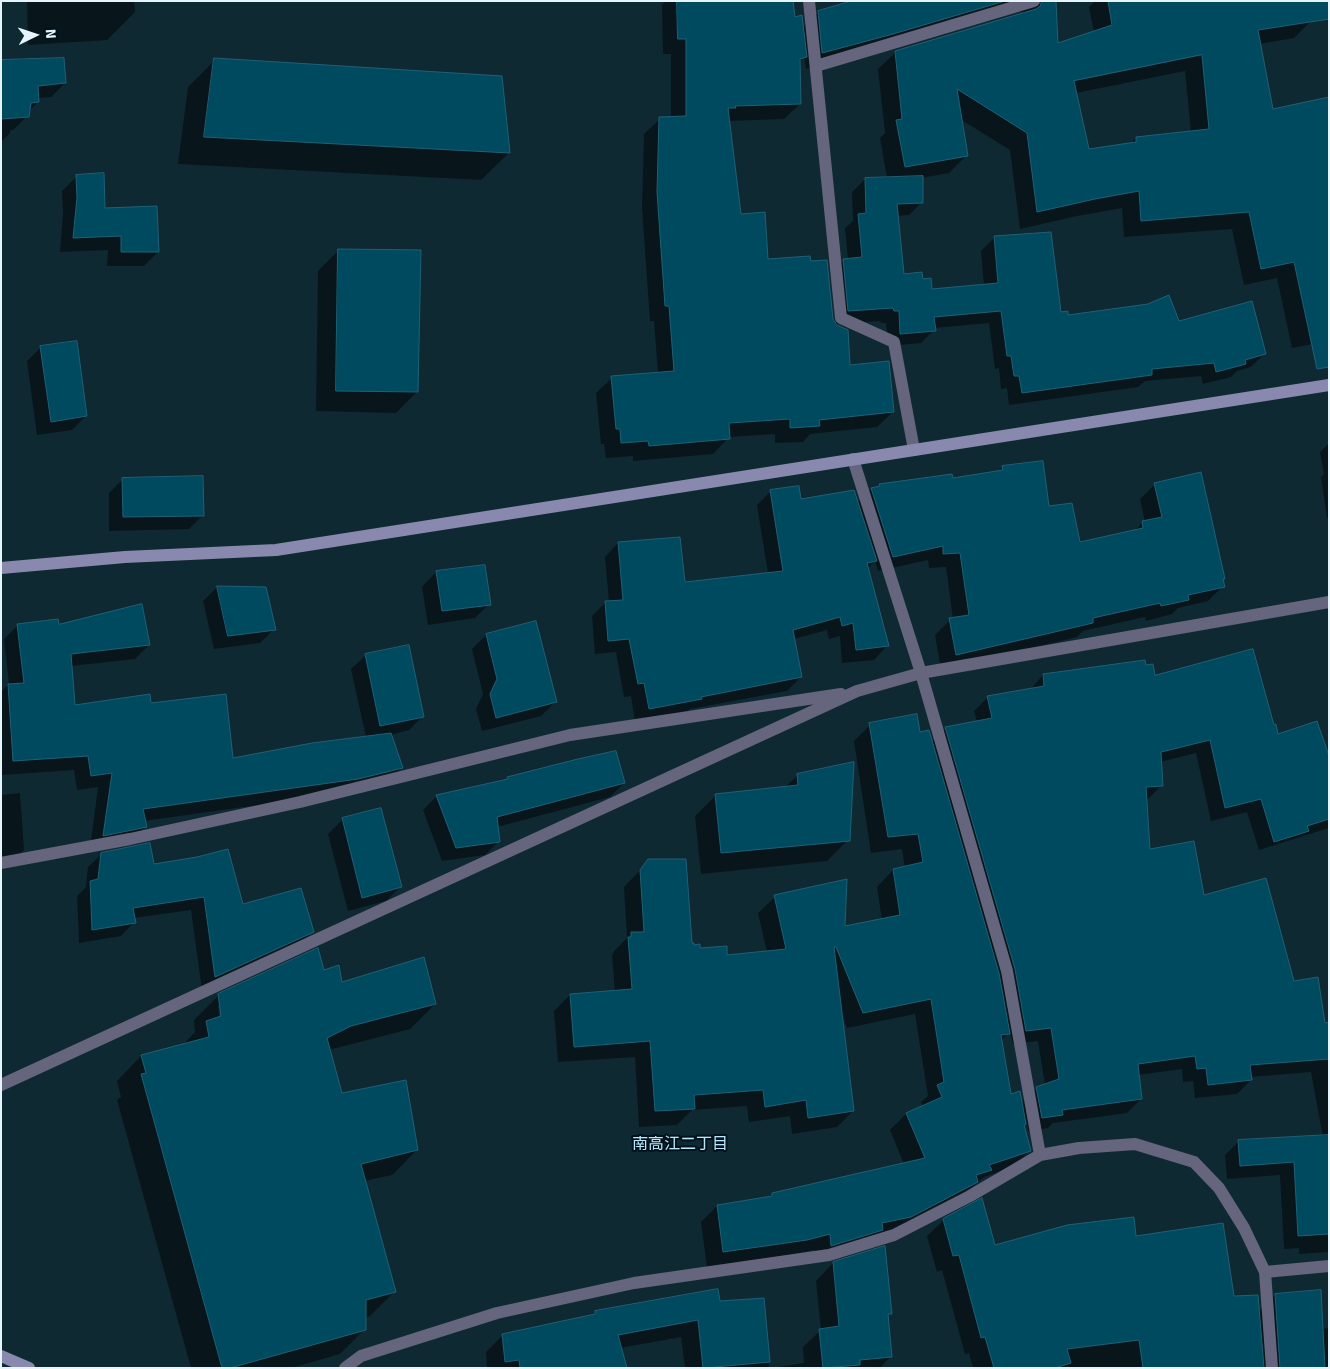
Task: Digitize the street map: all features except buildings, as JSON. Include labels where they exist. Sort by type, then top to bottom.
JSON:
[{"type":"street","points":[[809,1],[841,318],[894,342],[914,450]]},
{"type":"street","points":[[816,66],[1034,1]]},
{"type":"street","points":[[1,568],[125,557],[276,550],[1329,385]]},
{"type":"street","points":[[853,460],[921,673],[1007,972],[1040,1155]]},
{"type":"street","points":[[1,1086],[851,694],[921,673],[1329,602]]},
{"type":"street","points":[[1,863],[130,839],[300,802],[570,735],[818,697],[851,694]]},
{"type":"street","points":[[345,1368],[361,1356],[497,1313],[634,1283],[829,1255],[894,1235],[970,1196],[1040,1155],[1080,1148],[1135,1144],[1194,1162],[1219,1188],[1244,1228],[1265,1272],[1272,1368]]},
{"type":"street","points":[[1265,1272],[1329,1266]]},
{"type":"street","points":[[1,1356],[30,1368]]},
{"type":"district","name":"南高江二丁目","points":[[680,1145]]}]
